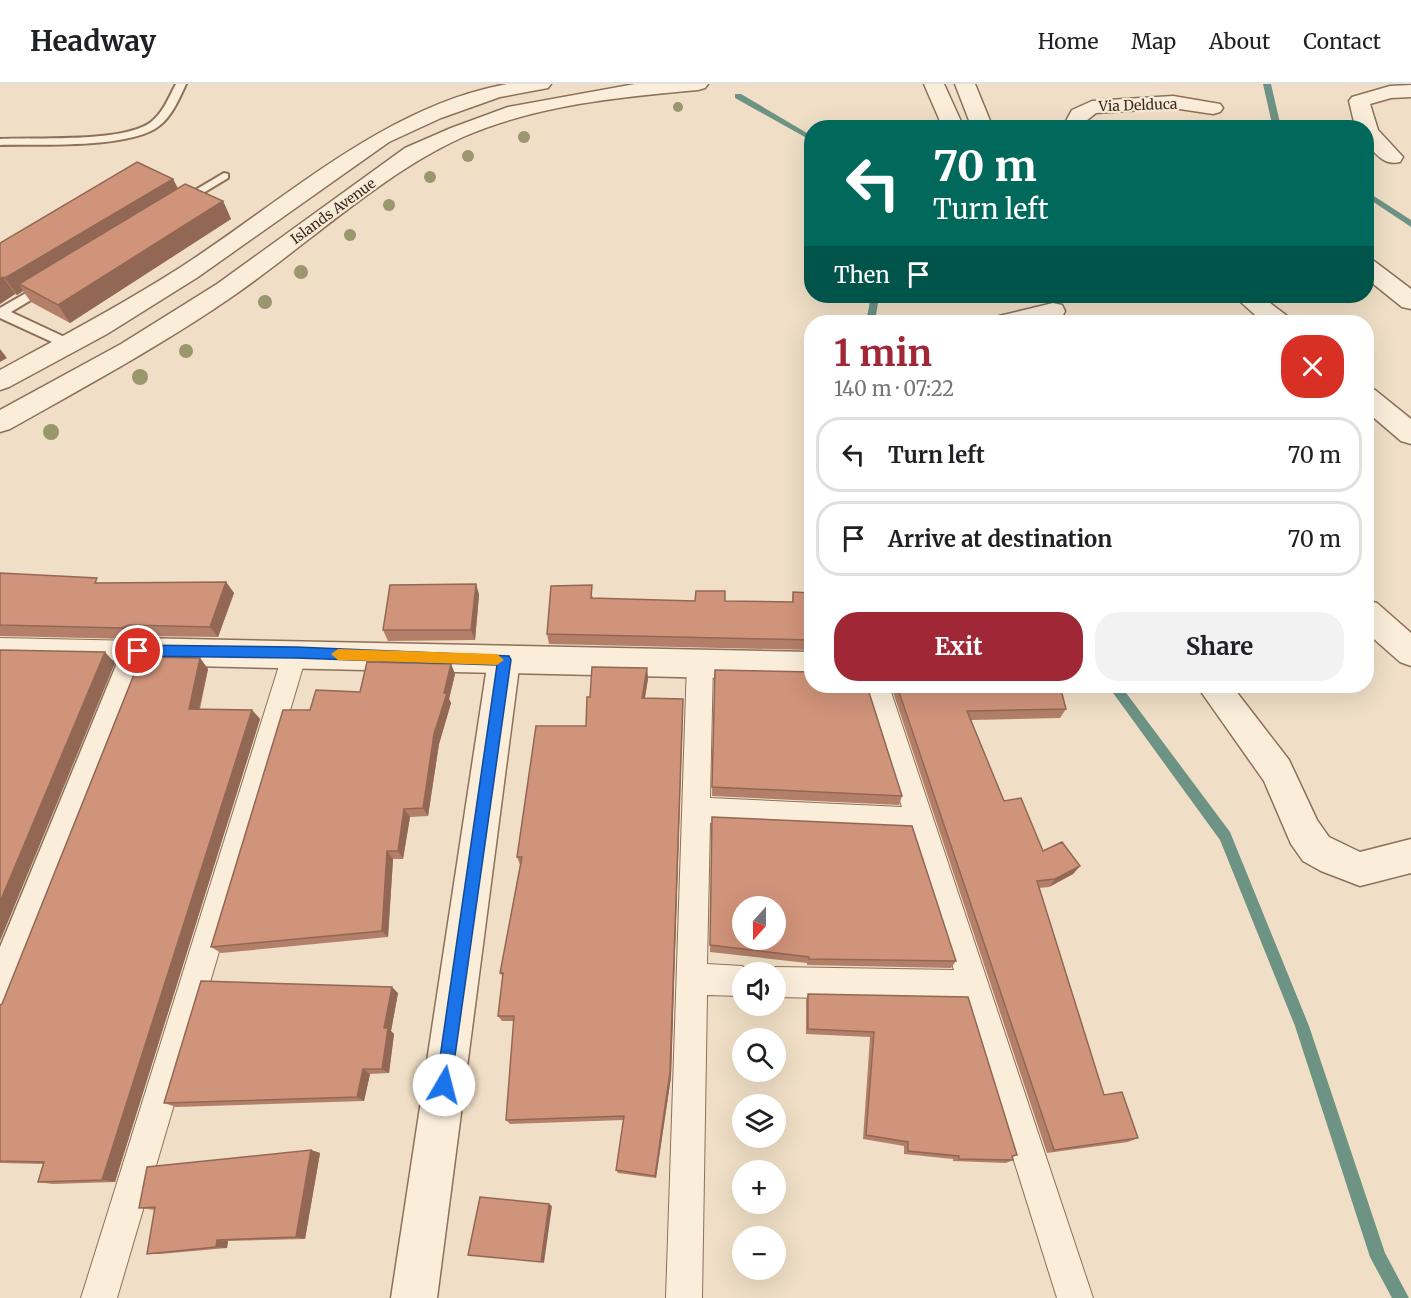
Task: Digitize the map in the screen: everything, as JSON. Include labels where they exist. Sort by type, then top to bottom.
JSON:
[{"type":"street","name":"Islands Avenue","points":[[0,381],[190,272],[382,138],[434,114],[496,92],[541,84]]},
{"type":"street","name":"Islands Avenue","points":[[0,422],[130,350],[226,289],[413,153],[458,132],[515,111],[641,89],[698,84]]},
{"type":"street","points":[[934,84],[950,120]]},
{"type":"street","points":[[965,84],[980,120]]},
{"type":"street","points":[[1362,120],[1359,101],[1390,92],[1411,91]]},
{"type":"street","name":"Via Delduca","points":[[1076,120],[1079,114],[1092,106],[1173,102],[1213,108]]},
{"type":"street","points":[[1374,139],[1402,160]]},
{"type":"street","points":[[1374,163],[1402,160]]},
{"type":"street","points":[[1374,272],[1411,301]]},
{"type":"street","points":[[1255,303],[1269,315]]},
{"type":"street","points":[[1034,315],[1053,310]]},
{"type":"street","points":[[1374,403],[1411,434]]},
{"type":"street","points":[[1374,619],[1411,653]]},
{"type":"street","points":[[0,648],[804,666]]},
{"type":"street","points":[[0,995],[138,651]]},
{"type":"street","points":[[99,1298],[296,653]]},
{"type":"street","points":[[414,1298],[504,660]]},
{"type":"street","points":[[684,1298],[700,663]]},
{"type":"street","points":[[879,693],[1075,1298]]},
{"type":"street","points":[[1218,693],[1276,771],[1304,832],[1316,849],[1360,869],[1411,856]]},
{"type":"street","points":[[696,810],[920,820]]},
{"type":"street","points":[[692,980],[732,981]]},
{"type":"street","points":[[786,982],[974,986]]},
{"type":"lane","points":[[0,142],[128,136],[151,128],[166,114],[181,84]]},
{"type":"lane","points":[[173,207],[224,176]]},
{"type":"lane","points":[[1,313],[63,276]]},
{"type":"lane","points":[[1,313],[68,344]]},
{"type":"building","points":[[137,162],[173,179],[0,279],[0,243]]},
{"type":"building","points":[[185,184],[223,201],[58,305],[19,284]]},
{"type":"building","points":[[0,573],[97,578],[95,583],[226,582],[210,627],[129,625],[121,628],[0,625]]},
{"type":"building","points":[[476,584],[471,630],[383,630],[390,585]]},
{"type":"building","points":[[592,585],[591,598],[695,601],[696,591],[725,591],[725,601],[793,602],[793,592],[804,593],[804,640],[547,634],[551,586]]},
{"type":"building","points":[[0,650],[105,652],[0,902]]},
{"type":"building","points":[[141,657],[200,658],[189,709],[252,710],[102,1180],[38,1182],[44,1162],[0,1161],[0,1005]]},
{"type":"building","points":[[367,662],[451,664],[444,693],[447,693],[434,734],[423,808],[404,809],[398,851],[387,851],[382,931],[211,947],[283,710],[310,710],[316,690],[360,692]]},
{"type":"building","points":[[592,667],[647,668],[642,698],[683,699],[670,1072],[655,1176],[616,1170],[624,1116],[506,1120],[514,1016],[498,1016],[503,973],[500,973],[522,857],[517,857],[536,726],[586,726],[587,697],[590,697]]},
{"type":"building","points":[[715,670],[804,672],[804,693],[869,693],[902,796],[712,787]]},
{"type":"building","points":[[899,693],[1062,693],[1066,709],[967,711],[1004,801],[1021,798],[1043,851],[1062,842],[1080,866],[1055,879],[1037,881],[1104,1095],[1122,1092],[1138,1138],[1054,1150]]},
{"type":"building","points":[[712,817],[912,826],[956,961],[809,959],[809,957],[751,950],[786,950],[786,896],[732,896],[732,948],[710,945]]},
{"type":"building","points":[[201,981],[392,987],[384,1028],[388,1028],[382,1069],[363,1069],[357,1097],[164,1103]]},
{"type":"building","points":[[808,994],[968,997],[1017,1155],[1012,1156],[1013,1160],[959,1159],[959,1156],[908,1151],[908,1142],[866,1135],[874,1032],[808,1029]]},
{"type":"building","points":[[311,1150],[296,1237],[217,1240],[216,1247],[147,1254],[155,1207],[139,1208],[147,1167]]},
{"type":"building","points":[[480,1197],[549,1204],[541,1262],[468,1255]]},
{"type":"waterway","points":[[1267,84],[1275,120]]},
{"type":"waterway","points":[[738,96],[804,134]]},
{"type":"waterway","points":[[1374,199],[1411,224]]},
{"type":"waterway","points":[[872,315],[874,303]]},
{"type":"waterway","points":[[1119,693],[1225,836],[1302,1026],[1378,1257],[1401,1298]]},
{"type":"slow traffic","points":[[338,654],[497,660]]},
{"type":"route","points":[[138,651],[296,653],[504,660],[444,1085]]}]
